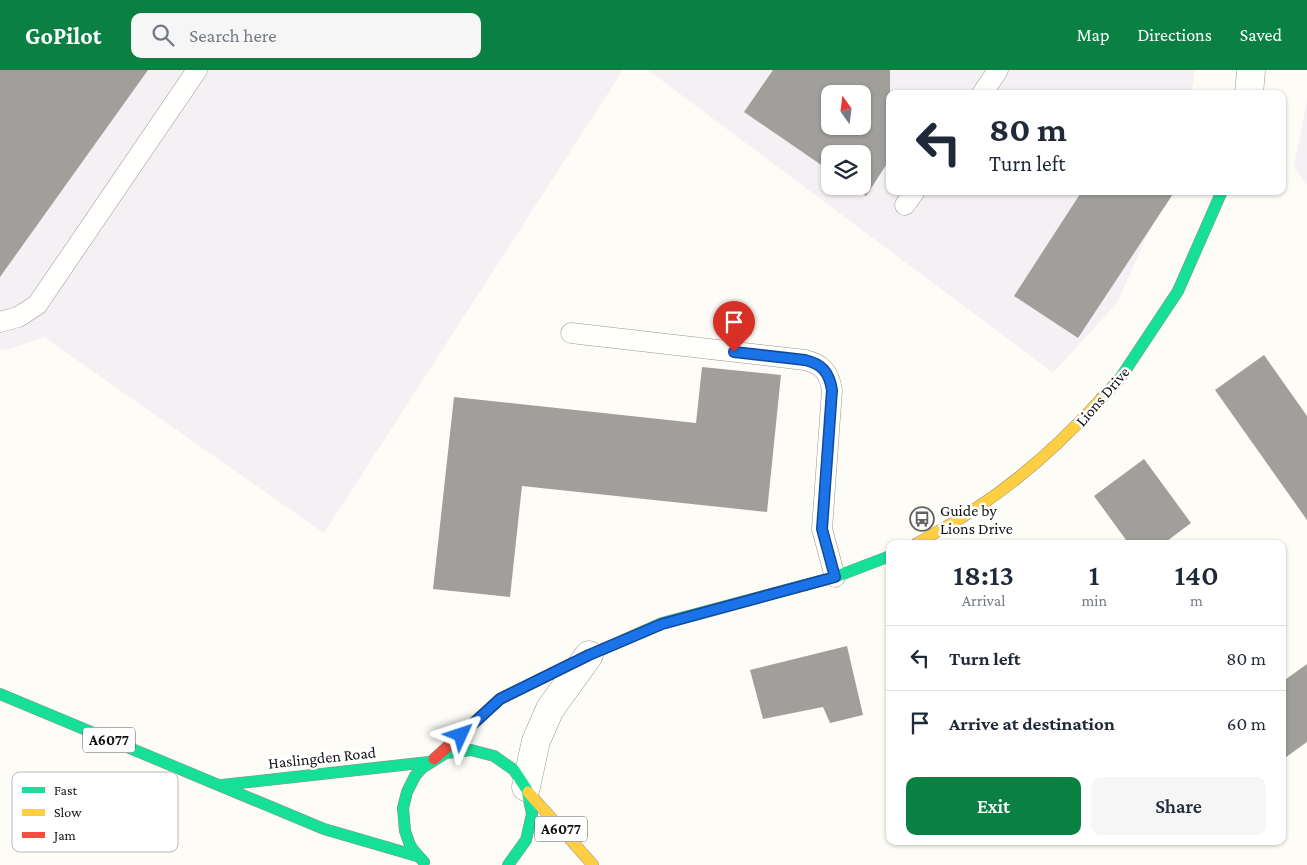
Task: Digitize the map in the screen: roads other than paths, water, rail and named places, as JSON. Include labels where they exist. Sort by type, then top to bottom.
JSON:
[{"type":"main road","name":"Lions Drive","points":[[923,540],[974,510],[1016,480],[1075,428],[1119,380],[1178,290],[1220,195]]},
{"type":"main road","points":[[432,760],[500,699],[589,655],[662,624],[835,577],[886,558]]},
{"type":"main road","name":"Haslingden Road","points":[[0,694],[324,829],[421,861]]},
{"type":"main road","name":"A6077","points":[[421,861],[409,844],[402,816],[403,803],[411,782],[419,771],[432,760],[450,752],[468,750],[485,752],[507,763],[593,865]]},
{"type":"main road","name":"Haslingden Road","points":[[219,785],[432,760]]},
{"type":"main road","name":"A6077","points":[[508,865],[525,844],[531,827],[532,810],[527,789]]},
{"type":"street","points":[[1249,90],[1251,70]]},
{"type":"street","points":[[527,789],[536,741],[550,710],[589,655]]},
{"type":"lane","points":[[0,322],[18,317],[37,305],[197,70]]},
{"type":"lane","points":[[985,90],[998,70]]},
{"type":"lane","points":[[571,333],[805,360],[816,362],[825,370],[831,381],[832,390],[822,529],[835,577]]},
{"type":"place","name":"Guide by Lions Drive","points":[[922,519]]}]
